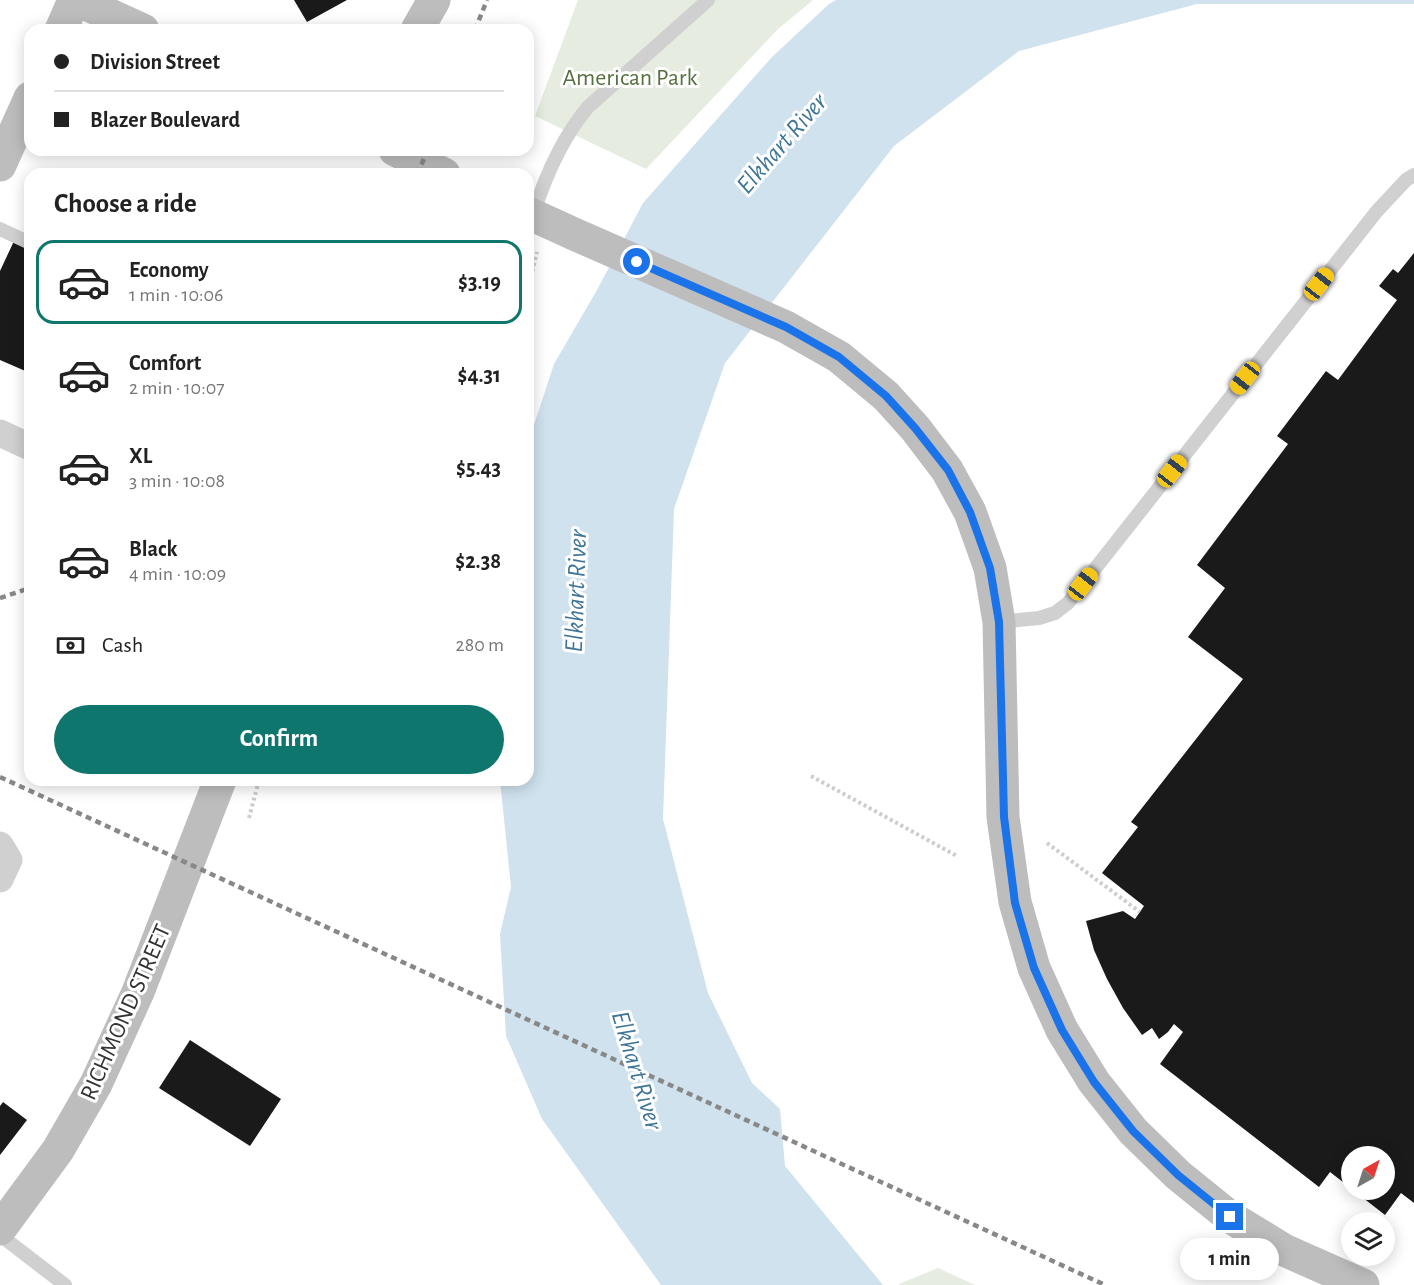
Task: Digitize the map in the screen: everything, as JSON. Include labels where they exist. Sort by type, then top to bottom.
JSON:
[{"type":"main road","points":[[63,24],[76,0],[130,24]]},
{"type":"main road","points":[[421,24],[435,0]]},
{"type":"main road","points":[[433,24],[435,0]]},
{"type":"main road","points":[[0,165],[24,111]]},
{"type":"main road","points":[[408,156],[430,166]]},
{"type":"main road","points":[[534,216],[786,327],[839,357],[886,396],[948,470],[970,512],[990,568],[999,622],[1004,817],[1014,894],[1034,968],[1062,1030],[1094,1082],[1133,1131],[1178,1175],[1230,1217],[1284,1250],[1363,1285]]},
{"type":"main road","name":"RICHMOND STREET","points":[[0,1229],[58,1150],[96,1084],[138,992],[218,786]]},
{"type":"street","points":[[0,433],[24,444]]},
{"type":"street","points":[[0,845],[9,860],[0,879]]},
{"type":"lane","points":[[534,205],[563,142],[588,107],[708,0]]},
{"type":"lane","points":[[999,622],[1055,614],[1068,603],[1377,211],[1406,180],[1414,175]]},
{"type":"lane","points":[[0,229],[24,240]]},
{"type":"lane","points":[[0,1235],[65,1285]]},
{"type":"path","points":[[534,264],[537,252]]},
{"type":"path","points":[[811,776],[957,856]]},
{"type":"path","points":[[249,818],[257,786]]},
{"type":"path","points":[[1047,843],[1140,912]]},
{"type":"green space","name":"American Park","points":[[578,0],[813,0],[778,29],[646,169],[535,116]]},
{"type":"green space","points":[[938,1268],[975,1285],[899,1284]]},
{"type":"water","name":"Elkhart River","points":[[836,0],[1414,0],[1414,4],[1197,4],[1019,51],[894,146],[725,363],[674,509],[663,819],[708,993],[752,1083],[780,1109],[785,1166],[883,1285],[661,1285],[542,1119],[506,1036],[500,934],[511,887],[501,786],[534,786],[534,425],[554,364],[597,290],[643,203],[772,57]]},
{"type":"building","points":[[294,0],[347,0],[307,22]]},
{"type":"building","points":[[14,241],[24,246],[24,370],[0,360],[0,271]]},
{"type":"building","points":[[1414,253],[1414,1203],[1401,1193],[1387,1212],[1381,1212],[1366,1200],[1395,1200],[1395,1146],[1341,1146],[1341,1180],[1330,1172],[1319,1187],[1160,1064],[1183,1032],[1174,1024],[1159,1039],[1152,1028],[1142,1035],[1123,1008],[1107,979],[1094,950],[1086,921],[1123,911],[1135,919],[1144,906],[1102,873],[1138,827],[1131,822],[1243,679],[1188,637],[1225,588],[1197,565],[1288,444],[1277,436],[1326,371],[1338,380],[1397,300],[1379,286],[1393,269],[1398,273]]},
{"type":"building","points":[[190,1040],[281,1099],[250,1146],[159,1088]]},
{"type":"building","points":[[3,1102],[27,1120],[0,1155],[0,1106]]},
{"type":"railway","points":[[477,24],[487,0]]},
{"type":"railway","points":[[420,168],[425,156]]},
{"type":"railway","points":[[0,598],[24,590]]},
{"type":"railway","points":[[0,777],[1105,1285]]},
{"type":"route","points":[[637,262],[786,327],[839,357],[886,396],[948,470],[970,512],[990,568],[999,622],[1004,817],[1015,903],[1034,968],[1062,1030],[1094,1082],[1133,1131],[1178,1175],[1230,1217]]}]
